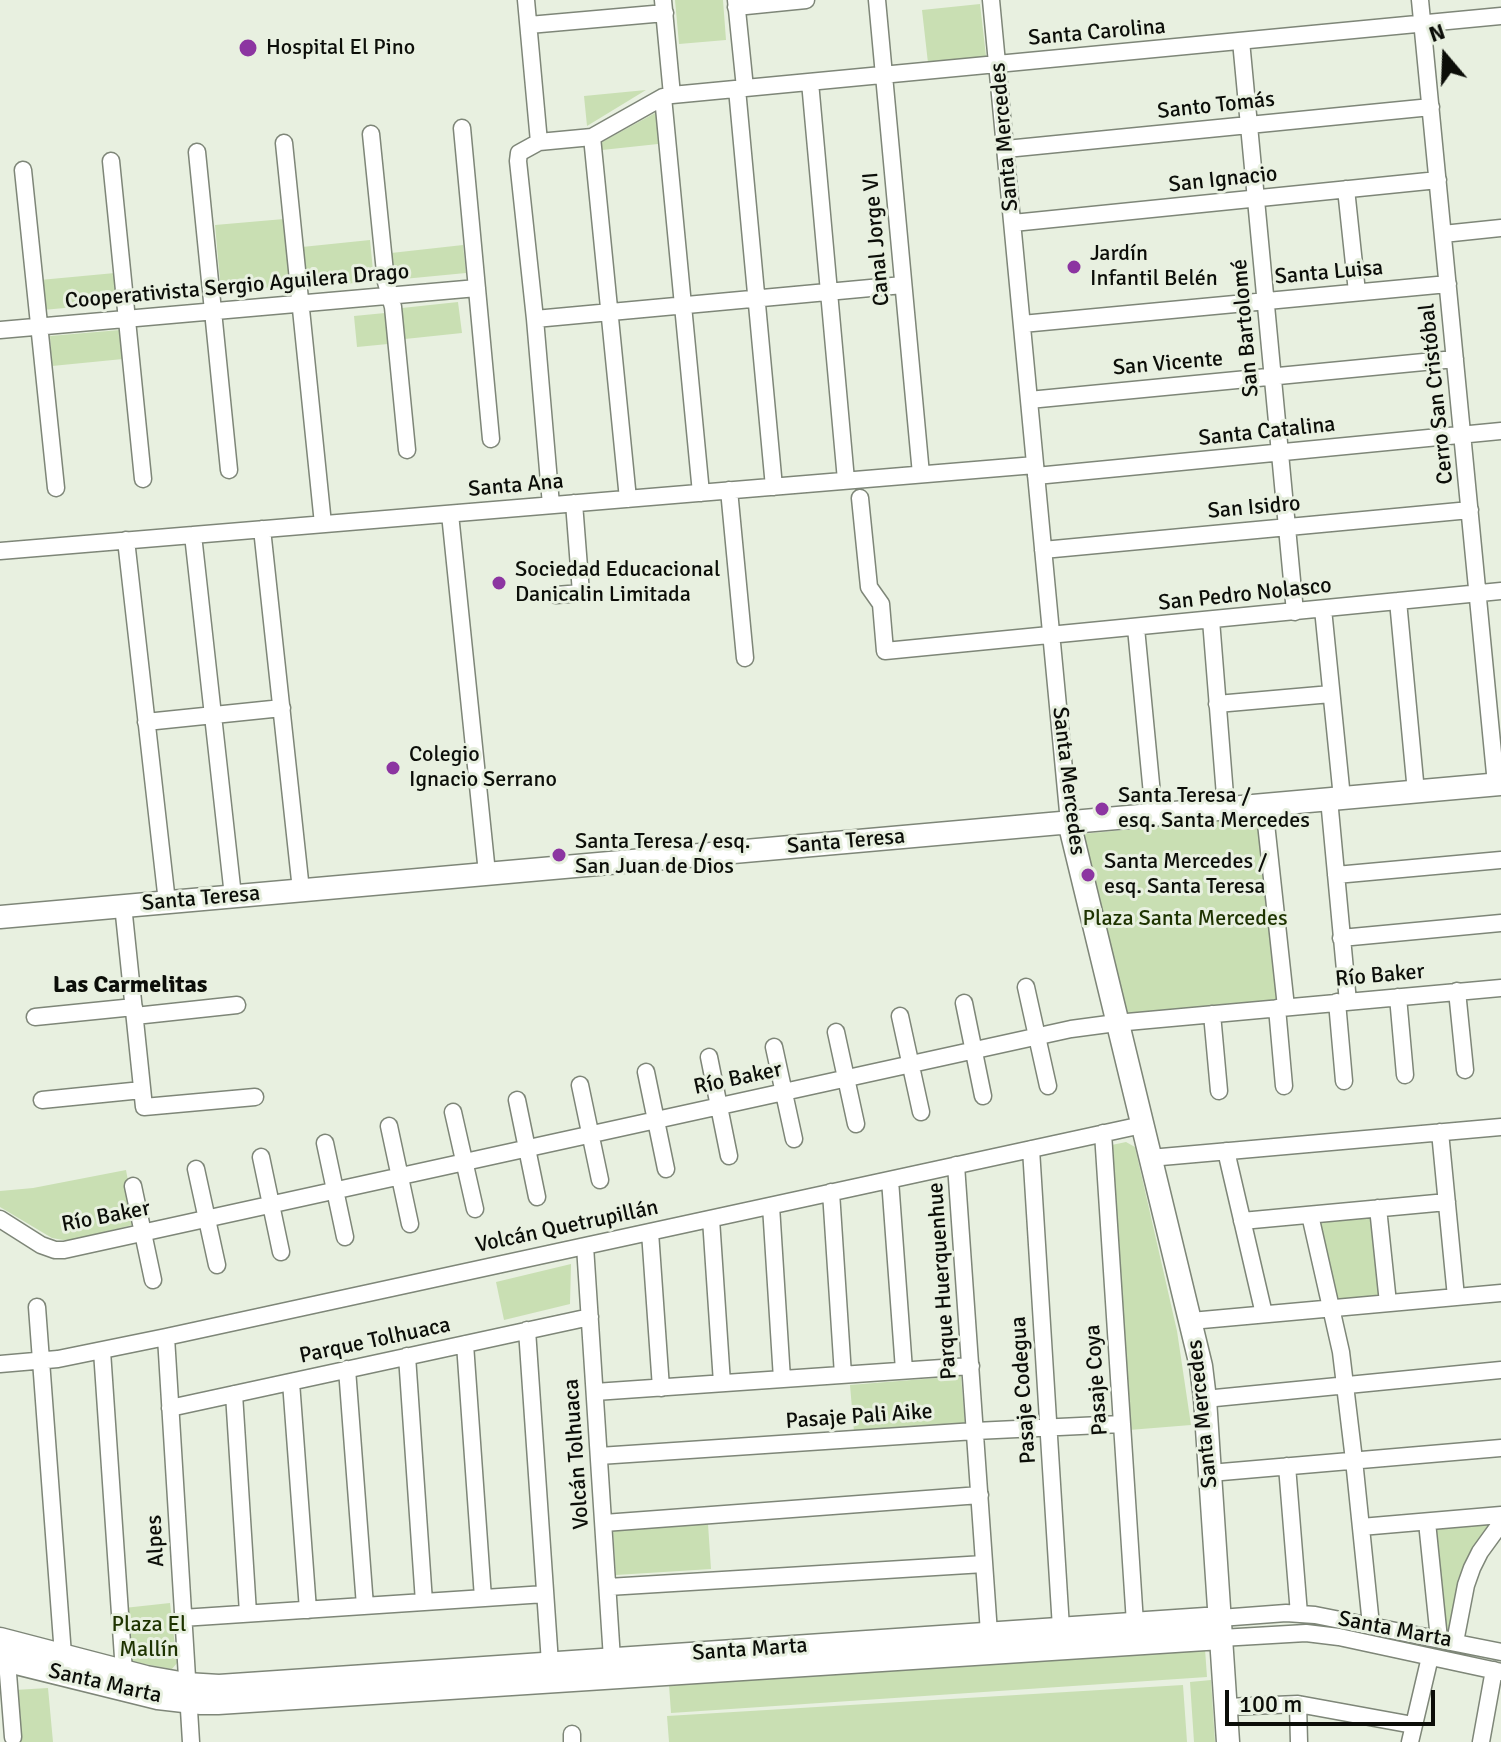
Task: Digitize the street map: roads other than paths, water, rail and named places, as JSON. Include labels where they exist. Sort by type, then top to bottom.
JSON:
[{"type":"street","points":[[526,0],[539,142]]},
{"type":"street","points":[[774,487],[736,3],[806,0]]},
{"type":"street","name":"Canal Jorge VI","points":[[877,0],[921,474]]},
{"type":"street","name":"Santa Mercedes","points":[[991,0],[1069,822],[1201,1366],[1228,1742]]},
{"type":"street","name":"Cerro San Cristóbal","points":[[1420,0],[1499,784]]},
{"type":"street","points":[[529,25],[664,7],[667,96],[701,493]]},
{"type":"street","name":"Santa Carolina","points":[[535,319],[519,153],[539,142],[592,137],[667,96],[1501,16]]},
{"type":"street","name":"San Bartolomé","points":[[1241,41],[1295,612]]},
{"type":"street","points":[[810,82],[846,480]]},
{"type":"street","name":"Santo Tomás","points":[[1006,149],[1431,107]]},
{"type":"street","points":[[462,128],[491,439]]},
{"type":"street","points":[[371,134],[407,450]]},
{"type":"street","points":[[592,137],[628,499]]},
{"type":"street","points":[[284,143],[323,524]]},
{"type":"street","points":[[197,152],[229,470]]},
{"type":"street","points":[[111,161],[143,479]]},
{"type":"street","points":[[23,170],[56,488]]},
{"type":"street","name":"San Ignacio","points":[[1013,223],[1438,180]]},
{"type":"street","points":[[1346,189],[1357,292]]},
{"type":"street","points":[[1443,234],[1501,228]]},
{"type":"street","name":"Santa Luisa","points":[[1022,324],[1448,284]]},
{"type":"street","points":[[551,505],[535,319],[903,285]]},
{"type":"street","name":"Cooperativista Sergio Aguilera Drago","points":[[0,330],[477,288]]},
{"type":"street","name":"San Vicente","points":[[1029,400],[1455,359]]},
{"type":"street","name":"Santa Catalina","points":[[1036,470],[1280,453],[1501,431]]},
{"type":"street","name":"Santa Ana","points":[[0,551],[921,474],[1036,470]]},
{"type":"street","points":[[729,490],[745,658]]},
{"type":"street","name":"San Pedro Nolasco","points":[[860,498],[869,587],[881,604],[885,651],[1501,591]]},
{"type":"street","points":[[556,595],[581,593],[574,503]]},
{"type":"street","name":"San Isidro","points":[[1043,550],[1470,510]]},
{"type":"street","points":[[450,514],[487,873]]},
{"type":"street","points":[[262,529],[301,890]]},
{"type":"street","points":[[193,535],[233,896]]},
{"type":"street","points":[[126,540],[167,902]]},
{"type":"street","points":[[1398,601],[1416,792]]},
{"type":"street","points":[[1323,609],[1331,694],[1344,1081]]},
{"type":"street","points":[[1211,620],[1226,808]]},
{"type":"street","points":[[1136,628],[1154,815]]},
{"type":"street","points":[[1217,704],[1331,694]]},
{"type":"street","points":[[146,722],[282,708]]},
{"type":"street","name":"Santa Teresa","points":[[0,917],[1499,784]]},
{"type":"street","points":[[1264,805],[1282,1007],[1284,1086]]},
{"type":"street","points":[[1336,875],[1501,860]]},
{"type":"street","points":[[123,905],[143,1099]]},
{"type":"street","points":[[1341,938],[1501,923]]},
{"type":"street","points":[[1026,987],[1048,1086]]},
{"type":"street","name":"Río Baker","points":[[0,1219],[41,1245],[64,1250],[1037,1036],[1116,1023],[1501,988]]},
{"type":"street","points":[[1457,991],[1465,1070]]},
{"type":"street","points":[[1398,997],[1405,1075]]},
{"type":"street","points":[[964,1003],[983,1096]]},
{"type":"street","points":[[35,1017],[237,1005]]},
{"type":"street","points":[[1212,1014],[1219,1091]]},
{"type":"street","points":[[900,1016],[921,1112]]},
{"type":"street","points":[[836,1032],[856,1124]]},
{"type":"street","points":[[774,1047],[794,1139]]},
{"type":"street","points":[[709,1057],[729,1156]]},
{"type":"street","points":[[646,1072],[666,1169]]},
{"type":"street","points":[[580,1085],[600,1180]]},
{"type":"street","points":[[42,1100],[255,1097]]},
{"type":"street","points":[[517,1100],[537,1197]]},
{"type":"street","points":[[453,1112],[475,1209]]},
{"type":"street","name":"Volcán Quetrupillán","points":[[0,1364],[102,1351],[1142,1125]]},
{"type":"street","points":[[389,1126],[410,1224]]},
{"type":"street","points":[[1150,1158],[1501,1127]]},
{"type":"street","points":[[1440,1132],[1456,1297]]},
{"type":"street","name":"Pasaje Coya","points":[[1103,1133],[1135,1623]]},
{"type":"street","points":[[325,1143],[345,1237]]},
{"type":"street","name":"Pasaje Codegua","points":[[1031,1149],[1061,1628]]},
{"type":"street","points":[[1226,1151],[1264,1314]]},
{"type":"street","points":[[261,1157],[281,1252]]},
{"type":"street","name":"Parque Huerquenhue","points":[[956,1165],[989,1633]]},
{"type":"street","points":[[196,1169],[217,1265]]},
{"type":"street","points":[[890,1180],[904,1370]]},
{"type":"street","points":[[133,1186],[153,1280]]},
{"type":"street","points":[[831,1192],[843,1375]]},
{"type":"street","points":[[1242,1221],[1447,1202]]},
{"type":"street","points":[[771,1206],[782,1379]]},
{"type":"street","points":[[1378,1208],[1388,1303]]},
{"type":"street","points":[[1310,1215],[1341,1352],[1371,1625]]},
{"type":"street","points":[[711,1219],[722,1383]]},
{"type":"street","points":[[650,1232],[661,1388]]},
{"type":"street","name":"Volcán Tolhuaca","points":[[585,1246],[612,1659]]},
{"type":"street","points":[[1191,1321],[1501,1293]]},
{"type":"street","points":[[37,1307],[63,1655]]},
{"type":"street","name":"Parque Tolhuaca","points":[[170,1408],[590,1317]]},
{"type":"street","points":[[527,1330],[550,1663]]},
{"type":"street","name":"Alpes","points":[[166,1337],[191,1742]]},
{"type":"street","points":[[465,1344],[483,1598]]},
{"type":"street","points":[[102,1351],[124,1672]]},
{"type":"street","points":[[407,1356],[424,1602]]},
{"type":"street","points":[[595,1392],[971,1366]]},
{"type":"street","points":[[347,1369],[365,1606]]},
{"type":"street","points":[[1205,1399],[1501,1370]]},
{"type":"street","points":[[291,1382],[308,1610]]},
{"type":"street","points":[[234,1394],[248,1613]]},
{"type":"street","name":"Pasaje Pali Aike","points":[[599,1456],[1122,1424]]},
{"type":"street","points":[[1210,1473],[1501,1448]]},
{"type":"street","points":[[1287,1466],[1299,1614]]},
{"type":"street","points":[[604,1523],[980,1495]]},
{"type":"street","points":[[1361,1527],[1501,1515]]},
{"type":"street","points":[[1427,1522],[1447,1641]]},
{"type":"street","points":[[1447,1641],[1472,1568],[1501,1523]]},
{"type":"street","points":[[608,1587],[984,1564]]},
{"type":"street","points":[[182,1618],[545,1594]]},
{"type":"street","name":"Santa Marta","points":[[2,1649],[63,1655],[218,1703],[1220,1628],[1299,1614],[1330,1617],[1501,1652]]},
{"type":"street","name":"Santa Marta","points":[[2,1649],[135,1693],[187,1693],[219,1686],[1135,1623],[1339,1637],[1497,1671]]},
{"type":"street","points":[[0,1627],[13,1737]]},
{"type":"street","points":[[1226,1707],[1298,1704],[1411,1734],[1430,1657]]},
{"type":"street","points":[[1481,1742],[1497,1671]]},
{"type":"street","points":[[1298,1704],[1299,1742]]},
{"type":"place","name":"Hospital El Pino","points":[[248,48]]},
{"type":"place","name":"Jardín Infantil Belén","points":[[1074,267]]},
{"type":"place","name":"Sociedad Educacional Danicalin Limitada","points":[[499,583]]},
{"type":"place","name":"Colegio Ignacio Serrano","points":[[393,768]]},
{"type":"place","name":"Santa Teresa / esq. Santa Mercedes","points":[[1102,809]]},
{"type":"place","name":"Santa Teresa / esq. San Juan de Dios","points":[[559,855]]},
{"type":"place","name":"Santa Mercedes / esq. Santa Teresa","points":[[1088,875]]},
{"type":"district","name":"Las Carmelitas","points":[[130,986]]},
{"type":"park label","name":"Plaza Santa Mercedes","points":[[1185,919]]},
{"type":"park label","name":"Plaza El Mallín","points":[[149,1638]]}]
